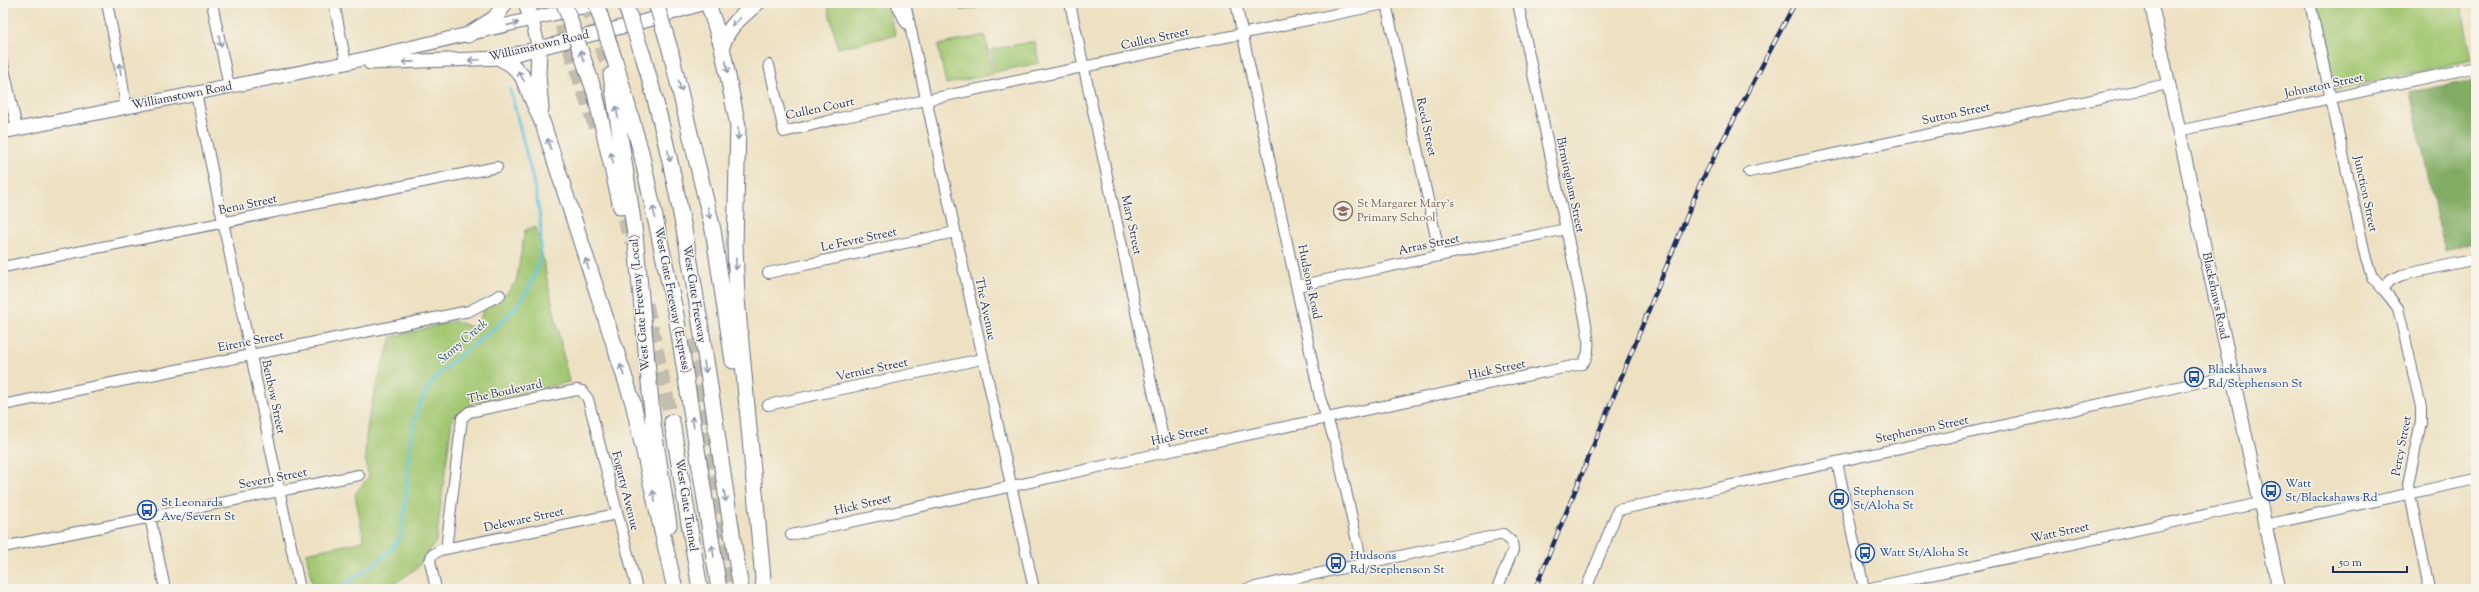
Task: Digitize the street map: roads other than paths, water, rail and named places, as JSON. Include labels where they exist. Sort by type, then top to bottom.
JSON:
[{"type":"highway","points":[[468,35],[495,18],[505,3]]},
{"type":"highway","points":[[526,3],[532,20]]},
{"type":"highway","points":[[564,3],[595,93],[617,180],[645,348]]},
{"type":"highway","name":"West Gate Freeway","points":[[625,3],[643,56],[661,118],[684,231],[741,589]]},
{"type":"highway","points":[[656,3],[670,49],[700,171],[720,268],[749,493],[764,589]]},
{"type":"highway","points":[[708,3],[722,47],[738,126],[735,244],[737,299],[764,589]]},
{"type":"highway","points":[[722,47],[725,37],[731,27],[757,3]]},
{"type":"highway","name":"West Gate Freeway (Local)","points":[[599,7],[612,61],[635,234],[652,424],[680,589]]},
{"type":"highway","points":[[539,49],[538,75],[542,124]]},
{"type":"highway","points":[[500,58],[512,65],[522,76],[542,124],[633,403],[675,589]]},
{"type":"highway","name":"West Gate Freeway (Express)","points":[[612,61],[641,152],[676,315],[719,589]]},
{"type":"highway","name":"West Gate Tunnel","points":[[672,422],[700,589]]},
{"type":"main road","name":"Williamstown Road","points":[[346,63],[500,58],[649,20],[704,3]]},
{"type":"main road","name":"Blackshaws Road","points":[[2151,3],[2279,589]]},
{"type":"main road","name":"Williamstown Road","points":[[3,132],[346,63],[532,20],[599,7]]},
{"type":"main road","points":[[532,20],[539,49]]},
{"type":"main road","name":"Williamstown Road","points":[[3,129],[17,129]]},
{"type":"street","points":[[107,3],[126,107]]},
{"type":"street","points":[[212,3],[229,87]]},
{"type":"street","points":[[334,3],[346,63]]},
{"type":"street","name":"The Avenue","points":[[896,3],[912,33]]},
{"type":"street","name":"The Avenue","points":[[905,3],[982,359],[1012,485],[1034,589]]},
{"type":"street","name":"Mary Street","points":[[1070,3],[1166,452]]},
{"type":"street","name":"Hudsons Road","points":[[1236,3],[1320,398],[1336,445],[1362,564]]},
{"type":"street","name":"Cullen Street","points":[[926,100],[1387,3]]},
{"type":"street","name":"Reed Street","points":[[1387,3],[1440,256]]},
{"type":"street","name":"Birmingham Street","points":[[1518,3],[1587,331],[1588,349],[1585,361],[1575,368]]},
{"type":"street","name":"Junction Street","points":[[2310,3],[2366,258],[2372,277],[2383,289]]},
{"type":"street","points":[[3,64],[17,129]]},
{"type":"street","name":"Cullen Court","points":[[769,65],[784,132],[926,100]]},
{"type":"street","name":"Johnston Street","points":[[2178,131],[2476,66]]},
{"type":"street","name":"Sutton Street","points":[[1749,172],[2168,84]]},
{"type":"street","name":"Benbow Street","points":[[196,93],[300,589]]},
{"type":"street","name":"Bena Street","points":[[3,268],[497,167]]},
{"type":"street","name":"Arras Street","points":[[1297,286],[1566,229]]},
{"type":"street","name":"Le Fevre Street","points":[[768,273],[955,232]]},
{"type":"street","points":[[2383,289],[2391,280],[2402,275],[2476,260]]},
{"type":"street","name":"Percy Street","points":[[2383,289],[2398,308],[2421,408],[2421,422],[2408,483],[2429,589]]},
{"type":"street","name":"Eirene Street","points":[[3,405],[469,311],[500,295]]},
{"type":"street","name":"Vernier Street","points":[[768,405],[982,359]]},
{"type":"street","name":"Hick Street","points":[[791,534],[1166,452],[1575,368]]},
{"type":"street","name":"Stephenson Street","points":[[1586,589],[1618,510],[2232,375]]},
{"type":"street","name":"The Boulevard","points":[[446,549],[460,422],[465,414],[577,390],[582,391],[588,399]]},
{"type":"street","name":"Fogarty Avenue","points":[[588,399],[637,589]]},
{"type":"street","points":[[1837,462],[1865,589]]},
{"type":"street","name":"Severn Street","points":[[3,547],[359,475]]},
{"type":"street","points":[[2265,525],[2476,479]]},
{"type":"street","name":"Watt Street","points":[[1865,589],[2260,503]]},
{"type":"street","name":"Deleware Street","points":[[436,589],[430,561],[436,552],[617,514]]},
{"type":"street","points":[[150,517],[165,589]]},
{"type":"street","points":[[1246,589],[1503,534],[1510,538],[1513,550],[1497,589]]},
{"type":"waterway","name":"Stony Creek","points":[[337,589],[380,560],[388,553],[400,537],[405,504],[411,436],[420,403],[426,391],[433,381],[451,363],[511,313],[525,295],[534,276],[539,257],[541,237],[540,216],[536,193],[510,89]]},
{"type":"tunnel","points":[[555,3],[597,131]]},
{"type":"tunnel","points":[[586,3],[616,87]]},
{"type":"tunnel","points":[[618,196],[631,242]]},
{"type":"tunnel","points":[[646,304],[672,422]]},
{"type":"tunnel","points":[[686,341],[705,423],[733,589]]},
{"type":"railway","points":[[1535,589],[1700,184],[1795,3]]},
{"type":"place","name":"St Margaret Mary's Primary School","points":[[1343,211]]},
{"type":"place","name":"Blackshaws Rd/Stephenson St","points":[[2194,377]]},
{"type":"place","name":"Watt St/Blackshaws Rd","points":[[2271,491]]},
{"type":"place","name":"Stephenson St/Aloha St","points":[[1839,499]]},
{"type":"place","name":"St Leonards Ave/Severn St","points":[[147,510]]},
{"type":"place","name":"Watt St/Aloha St","points":[[1865,553]]},
{"type":"place","name":"Hudsons Rd/Stephenson St","points":[[1336,563]]}]
